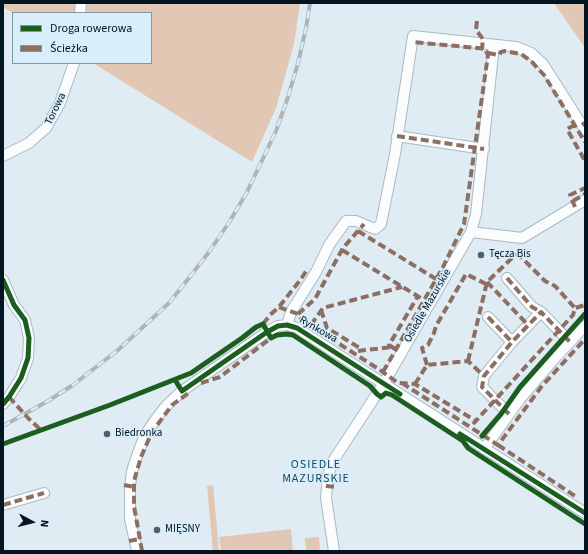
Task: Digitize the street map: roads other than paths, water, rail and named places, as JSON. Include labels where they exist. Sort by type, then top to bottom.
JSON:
[{"type":"street","points":[[287,325],[292,312],[316,272],[329,245],[346,221],[356,221],[375,229],[380,224],[398,136],[413,36],[516,47],[531,53],[543,64],[584,126]]},
{"type":"street","name":"Osiedle Mazurskie","points":[[334,551],[326,498],[328,474],[333,461],[384,383],[471,232],[476,214],[484,149],[494,45]]},
{"type":"street","name":"Torowa","points":[[3,156],[28,143],[46,128],[60,103],[74,64]]},
{"type":"street","points":[[398,136],[484,149]]},
{"type":"street","points":[[471,232],[522,238],[585,200]]},
{"type":"street","points":[[506,278],[532,307],[541,312],[570,342]]},
{"type":"street","points":[[3,280],[14,305],[25,320],[29,338],[28,358],[21,378],[3,404]]},
{"type":"street","points":[[509,414],[482,387],[484,376],[512,342],[541,312]]},
{"type":"street","points":[[488,316],[512,342]]},
{"type":"street","name":"Rynkowa","points":[[137,551],[130,519],[129,493],[132,471],[148,431],[166,406],[182,391],[266,332],[278,326],[287,325],[297,328],[585,513]]},
{"type":"street","points":[[484,449],[536,380],[585,326]]},
{"type":"street","points":[[3,505],[44,494]]},
{"type":"railway","points":[[3,426],[73,385],[118,350],[169,303],[209,252],[246,194],[276,131],[298,63],[310,3]]},
{"type":"place","name":"Tęcza Bis","points":[[481,255]]},
{"type":"place","name":"Biedronka","points":[[107,434]]},
{"type":"place","name":"MIĘSNY","points":[[157,530]]},
{"type":"district","name":"OSIEDLE MAZURSKIE","points":[[316,472]]}]
